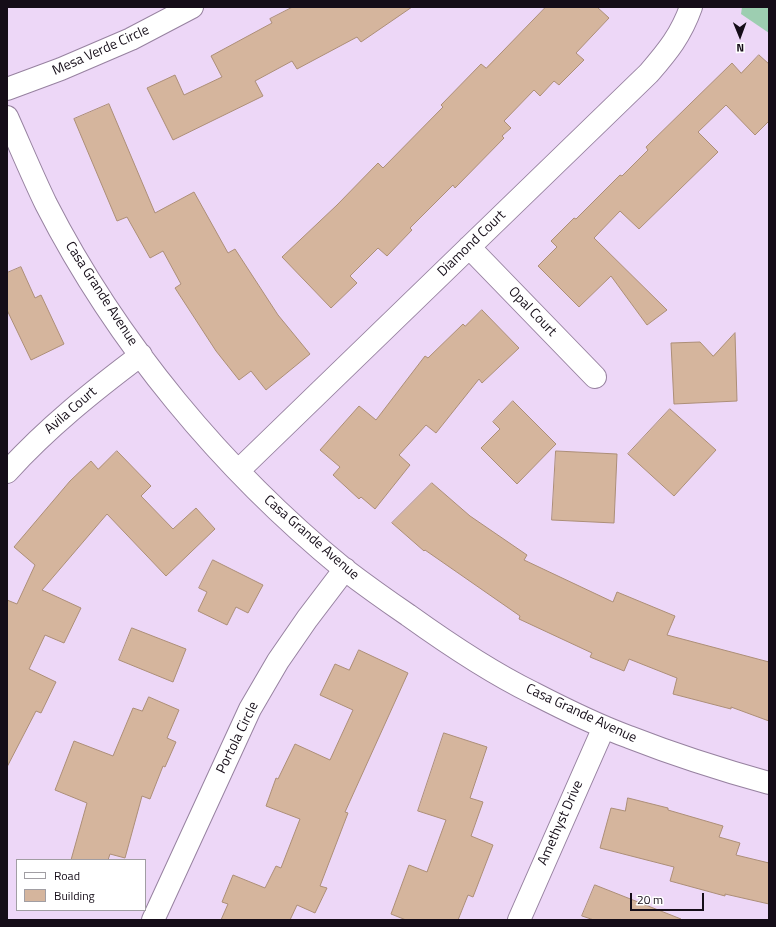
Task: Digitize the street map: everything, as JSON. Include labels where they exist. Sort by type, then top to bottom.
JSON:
[{"type":"street","name":"Mesa Verde Circle","points":[[7,89],[61,69],[131,39],[192,7]]},
{"type":"street","name":"Diamond Court","points":[[238,471],[649,73],[670,50],[686,23],[691,7]]},
{"type":"street","name":"Casa Grande Avenue","points":[[7,117],[47,205],[116,321],[168,392],[238,471],[288,520],[345,569],[442,639],[530,692],[627,737],[677,755],[769,783]]},
{"type":"street","name":"Opal Court","points":[[469,247],[596,377]]},
{"type":"street","name":"Avila Court","points":[[7,472],[65,415],[98,387],[141,355]]},
{"type":"street","name":"Portola Circle","points":[[153,920],[250,709],[278,661],[307,619],[345,569]]},
{"type":"street","name":"Amethyst Drive","points":[[519,920],[604,726]]},
{"type":"green space","points":[[742,7],[769,7],[769,33],[741,14]]},
{"type":"building","points":[[293,7],[412,7],[361,42],[357,37],[297,69],[292,61],[255,81],[263,96],[173,140],[147,88],[175,75],[184,95],[222,77],[211,56],[272,23],[270,19]]},
{"type":"building","points":[[546,7],[597,7],[609,18],[576,53],[584,60],[559,85],[554,81],[540,96],[534,90],[504,121],[511,128],[502,136],[504,138],[455,188],[453,185],[410,228],[412,230],[387,256],[378,248],[350,276],[357,283],[331,308],[282,257],[337,205],[378,163],[383,168],[443,107],[441,105],[481,64],[486,68]]},
{"type":"building","points":[[759,55],[769,64],[769,121],[755,135],[726,105],[698,132],[718,152],[639,229],[620,211],[594,238],[667,310],[647,325],[611,276],[579,307],[538,266],[557,247],[551,241],[574,218],[576,219],[620,175],[622,176],[648,150],[646,147],[732,63],[741,73]]},
{"type":"building","points":[[109,104],[155,213],[194,192],[228,253],[235,249],[278,315],[310,354],[266,390],[251,371],[239,380],[216,351],[175,288],[181,284],[163,251],[150,258],[127,217],[117,221],[74,119]]},
{"type":"building","points":[[21,267],[35,298],[41,295],[64,344],[31,360],[7,310],[7,273]]},
{"type":"building","points":[[482,310],[519,348],[482,383],[479,379],[436,433],[426,425],[399,455],[410,465],[375,509],[361,497],[359,499],[333,475],[340,467],[320,450],[359,406],[376,420],[425,356],[428,358],[463,324],[465,326]]},
{"type":"building","points":[[735,333],[737,401],[674,404],[671,343],[700,342],[713,356]]},
{"type":"building","points":[[513,401],[556,444],[517,484],[481,448],[500,429],[493,422]]},
{"type":"building","points":[[670,409],[716,450],[674,496],[628,454]]},
{"type":"building","points":[[117,451],[151,486],[141,496],[173,529],[196,508],[215,529],[166,576],[107,514],[42,590],[81,608],[64,643],[45,635],[29,669],[56,682],[41,713],[36,711],[7,767],[7,600],[17,604],[35,565],[14,547],[70,481],[91,461],[98,469]]},
{"type":"building","points":[[556,451],[617,454],[614,523],[552,520]]},
{"type":"building","points":[[432,483],[470,516],[527,555],[524,560],[613,602],[617,592],[675,616],[667,635],[769,662],[769,721],[731,707],[731,709],[673,694],[677,678],[629,659],[624,671],[590,657],[592,653],[519,619],[520,616],[425,550],[424,551],[392,523]]},
{"type":"building","points":[[213,560],[263,585],[248,613],[236,607],[227,625],[198,611],[207,592],[199,588]]},
{"type":"building","points":[[132,628],[186,649],[173,682],[119,660]]},
{"type":"building","points":[[359,650],[408,673],[345,812],[348,813],[320,886],[327,888],[315,913],[297,905],[290,920],[221,920],[228,904],[222,902],[233,875],[265,888],[276,866],[281,868],[300,819],[266,806],[276,778],[278,779],[295,744],[330,760],[353,710],[320,695],[335,664],[349,670]]},
{"type":"building","points":[[149,697],[179,710],[167,738],[176,742],[165,767],[163,766],[150,799],[142,796],[125,858],[110,854],[108,859],[71,859],[87,803],[55,790],[74,741],[113,756],[133,708],[142,711]]},
{"type":"building","points":[[444,733],[487,747],[470,798],[483,802],[471,836],[493,845],[473,897],[468,895],[458,920],[406,920],[391,914],[409,865],[427,872],[446,820],[418,811]]},
{"type":"building","points":[[628,798],[668,808],[668,810],[723,826],[719,837],[740,843],[736,855],[769,863],[769,904],[725,894],[725,896],[670,881],[674,867],[600,848],[611,808],[625,811]]},
{"type":"building","points":[[595,885],[681,919],[594,920],[582,916]]}]
